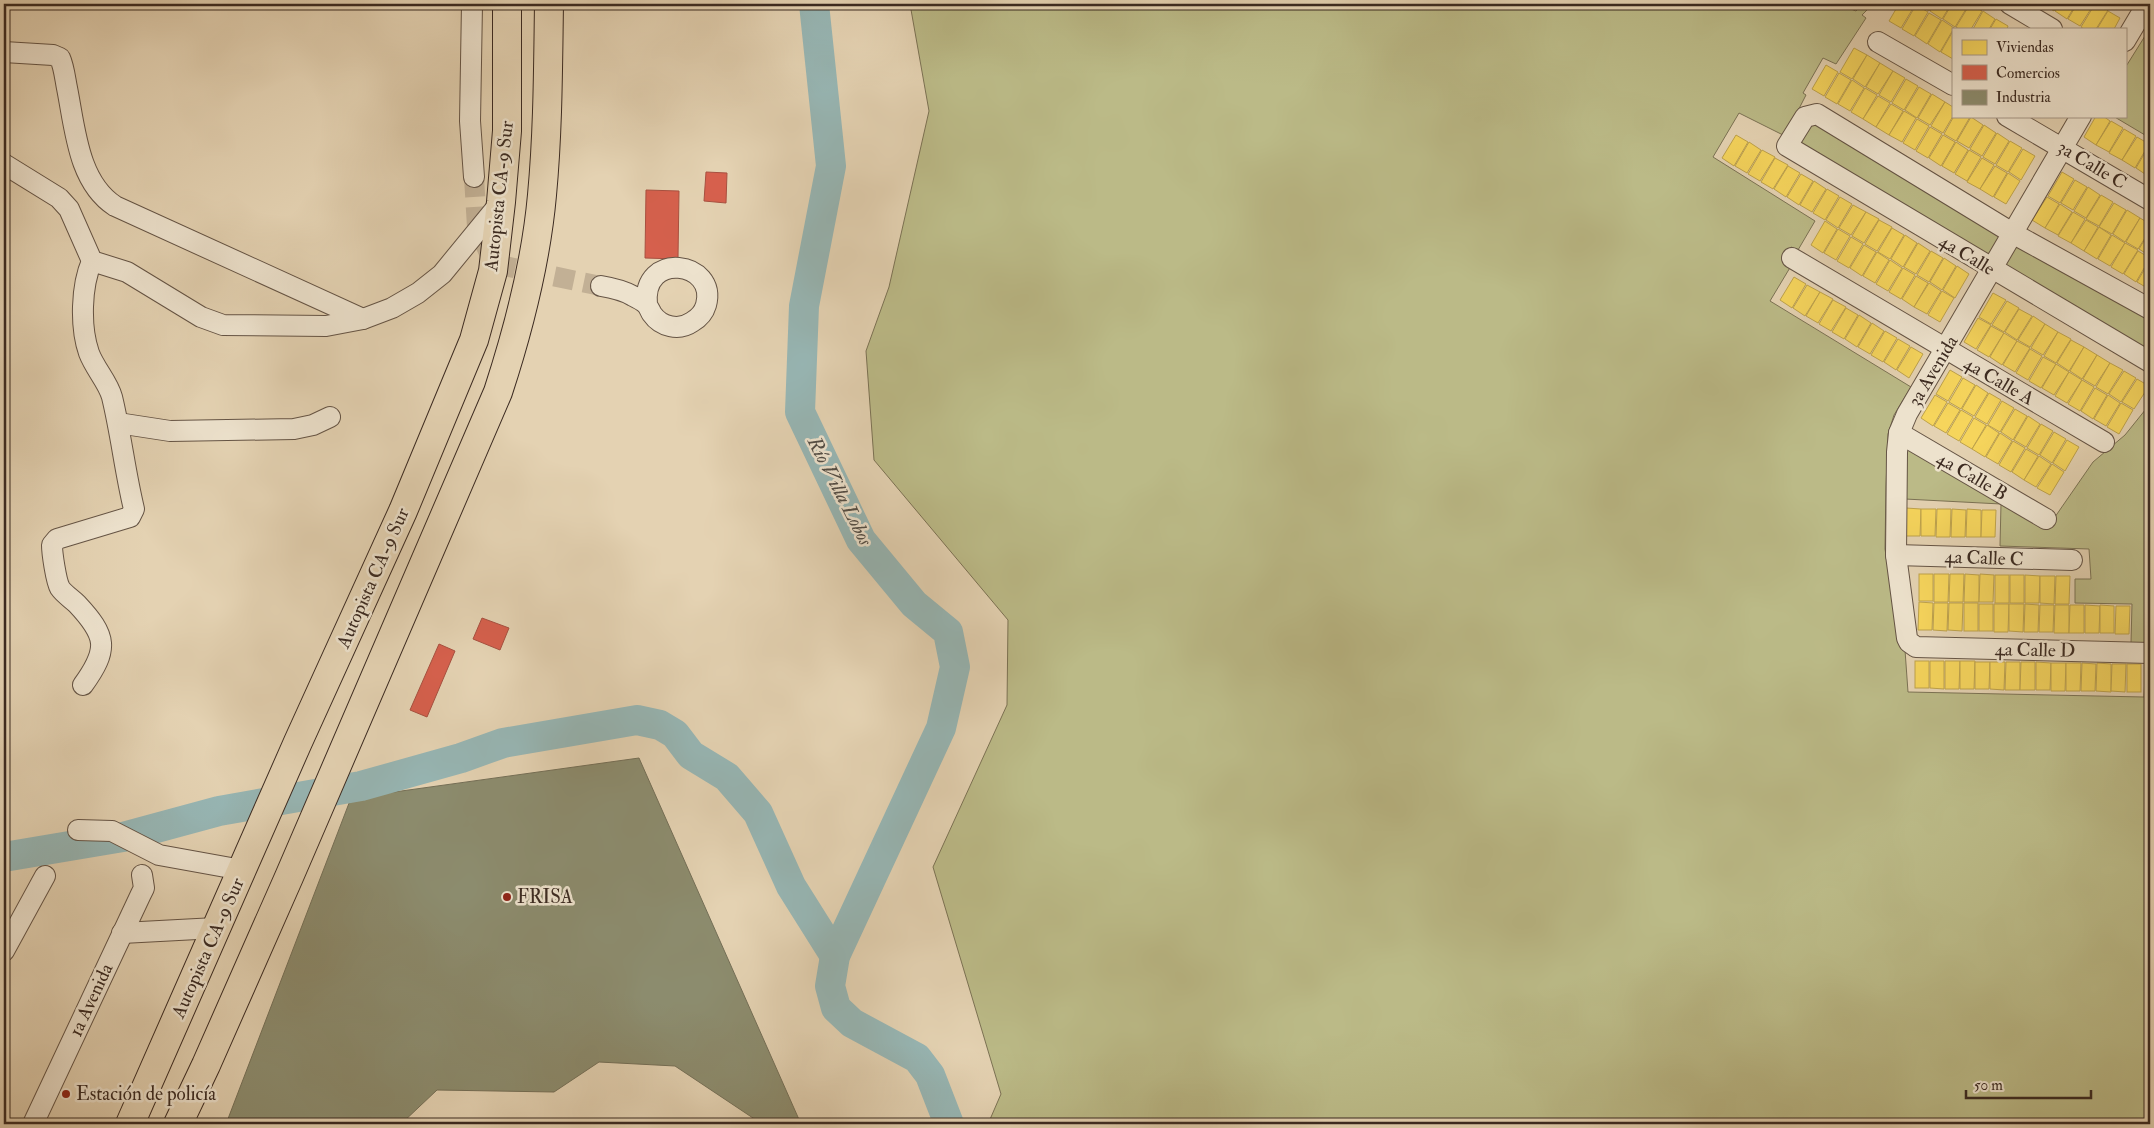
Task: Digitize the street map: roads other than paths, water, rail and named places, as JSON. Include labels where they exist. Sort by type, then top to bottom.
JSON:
[{"type":"highway","name":"Autopista CA-9 Sur","points":[[130,1124],[298,742],[407,502],[474,340],[493,271],[501,202],[507,131],[507,4]]},
{"type":"highway","name":"Autopista CA-9 Sur","points":[[178,1124],[317,811],[498,392],[516,336],[528,285],[542,196],[548,101],[549,4]]},
{"type":"street","points":[[472,4],[470,121],[474,177]]},
{"type":"street","points":[[2010,4],[2050,28]]},
{"type":"street","points":[[2126,39],[2147,4]]},
{"type":"street","points":[[1878,42],[1952,84]]},
{"type":"street","points":[[4,52],[53,55],[60,58],[77,140],[88,173],[103,198],[115,206],[363,319]]},
{"type":"street","name":"4a Calle","points":[[2014,234],[1817,114],[1805,116],[1786,146],[2149,362]]},
{"type":"street","name":"3a Calle C","points":[[2010,118],[2150,200]]},
{"type":"street","name":"3a Avenida","points":[[1920,648],[1911,645],[1907,638],[1896,555],[1896,452],[1899,433],[1907,414],[2014,234],[2080,118]]},
{"type":"street","points":[[4,164],[59,198],[69,209],[92,260],[127,272],[169,295],[201,317],[223,325],[326,326],[363,319],[392,308],[418,293],[442,274],[501,202]]},
{"type":"street","points":[[2014,234],[2150,309]]},
{"type":"street","name":"4a Calle A","points":[[1792,258],[2104,442]]},
{"type":"street","points":[[83,685],[98,662],[101,648],[100,637],[95,624],[60,588],[52,546],[57,540],[132,516],[134,510],[124,472],[118,423],[111,394],[89,353],[82,292],[85,276],[92,260]]},
{"type":"street","points":[[601,286],[621,289],[647,305]]},
{"type":"street","points":[[118,423],[170,431],[294,429],[313,425],[330,417]]},
{"type":"street","name":"4a Calle B","points":[[1899,433],[2046,519]]},
{"type":"street","name":"4a Calle C","points":[[1896,555],[2072,560]]},
{"type":"street","name":"4a Calle D","points":[[1920,648],[2150,653]]},
{"type":"street","points":[[78,830],[112,831],[159,855],[242,870]]},
{"type":"street","name":"1a Avenida","points":[[33,1124],[144,888],[142,875]]},
{"type":"street","points":[[4,951],[45,876]]},
{"type":"street","points":[[122,933],[216,928]]},
{"type":"waterway","name":"Río Villa Lobos","points":[[814,4],[831,166],[804,306],[800,412],[861,540],[914,604],[948,632],[955,667],[941,728],[835,956],[830,986],[836,1008],[852,1023],[917,1058],[930,1075],[949,1124]]},
{"type":"waterway","points":[[4,857],[123,837],[219,811],[361,786],[461,758],[503,743],[637,720],[660,725],[675,734],[691,755],[727,777],[758,813],[791,886],[835,956]]},
{"type":"tunnel","points":[[474,177],[477,227],[489,253],[504,266],[601,286]]},
{"type":"place","name":"FRISA","points":[[507,897]]},
{"type":"place","name":"Estación de policía","points":[[66,1094]]}]
